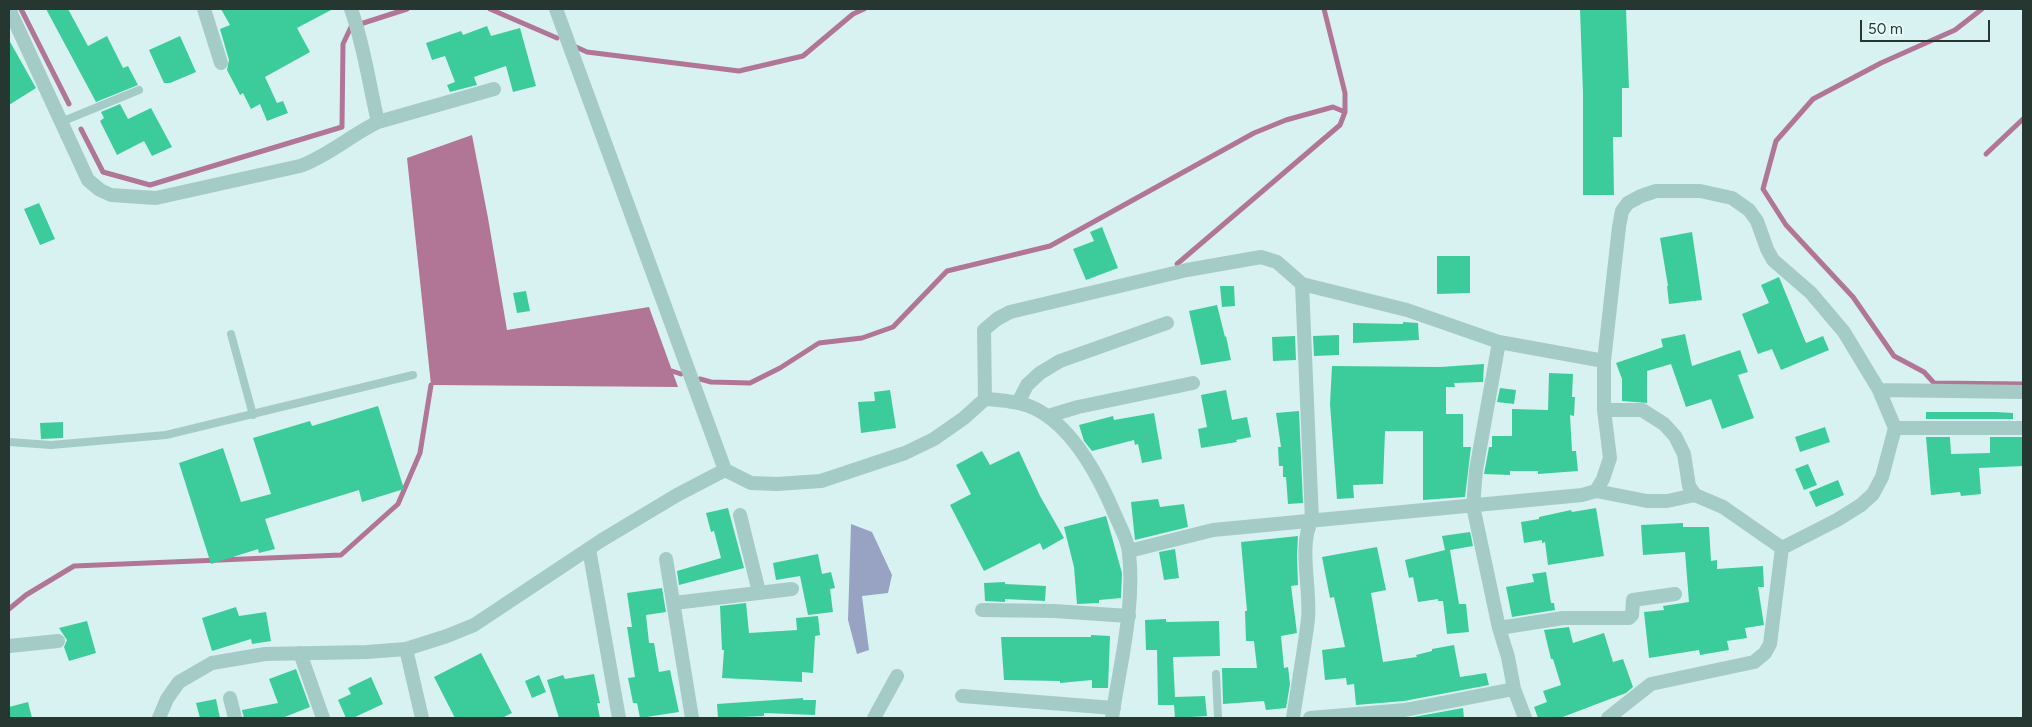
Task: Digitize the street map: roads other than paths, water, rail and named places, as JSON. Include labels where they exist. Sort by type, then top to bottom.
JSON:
[{"type":"street","points":[[9,9],[88,180],[100,190],[111,195],[156,198],[285,170],[315,160],[361,130],[378,122],[494,89]]},
{"type":"street","points":[[204,9],[221,63]]},
{"type":"street","points":[[556,9],[725,470],[751,483],[777,484],[821,481],[905,453],[934,439],[964,418],[985,398],[984,330],[997,319],[1010,312],[1188,270],[1261,257],[1277,262],[1302,284],[1407,310],[1499,342],[1604,361]]},
{"type":"street","points":[[352,11],[360,33],[363,56],[378,122]]},
{"type":"street","points":[[1596,490],[1603,479],[1610,458],[1604,410],[1604,361],[1622,211],[1628,203],[1656,191],[1700,191],[1732,198],[1749,210],[1758,221],[1767,249],[1773,260],[1810,293],[1844,332],[1880,390],[1895,428],[1882,478],[1873,494],[1861,505],[1837,520],[1782,548]]},
{"type":"street","points":[[1293,718],[1308,618],[1305,539],[1307,528],[1312,520],[1302,284]]},
{"type":"street","points":[[1018,403],[1027,385],[1040,372],[1060,361],[1166,322]]},
{"type":"street","points":[[1499,342],[1476,470],[1473,506],[1498,628],[1508,657],[1514,689],[1525,718]]},
{"type":"street","points":[[1048,416],[1078,407],[1193,383]]},
{"type":"street","points":[[1880,390],[2023,392]]},
{"type":"street","points":[[962,696],[1113,713],[1130,616],[1129,551],[1105,491],[1083,451],[1048,416],[1018,403],[985,398]]},
{"type":"street","points":[[1604,410],[1642,410],[1664,424],[1675,436],[1684,454],[1689,486],[1695,495],[1723,507],[1782,548]]},
{"type":"street","points":[[1895,428],[2023,428]]},
{"type":"street","points":[[159,718],[167,699],[179,682],[212,663],[265,654],[406,649],[474,625],[589,549],[677,494],[725,470]]},
{"type":"street","points":[[1129,551],[1213,530],[1582,495],[1596,490],[1647,501],[1667,501],[1695,495]]},
{"type":"street","points":[[740,515],[759,592]]},
{"type":"street","points":[[1608,718],[1651,684],[1754,662],[1761,658],[1770,644],[1782,548]]},
{"type":"street","points":[[589,549],[619,718]]},
{"type":"street","points":[[666,559],[692,718]]},
{"type":"street","points":[[674,603],[792,589]]},
{"type":"street","points":[[1498,628],[1562,618],[1629,618],[1632,615],[1633,600],[1675,594]]},
{"type":"street","points":[[982,610],[1054,611],[1130,616]]},
{"type":"street","points":[[9,646],[58,641]]},
{"type":"street","points":[[406,649],[422,718]]},
{"type":"street","points":[[300,653],[323,718]]},
{"type":"street","points":[[874,718],[897,676]]},
{"type":"street","points":[[1310,718],[1405,710],[1514,689]]},
{"type":"street","points":[[230,698],[235,718]]},
{"type":"lane","points":[[61,122],[140,90]]},
{"type":"lane","points":[[232,334],[253,414]]},
{"type":"lane","points":[[9,442],[51,445],[166,435],[413,375]]},
{"type":"lane","points":[[1216,674],[1218,718]]},
{"type":"waterway","points":[[21,9],[69,104]]},
{"type":"waterway","points":[[81,129],[103,172],[150,185],[342,127],[343,44],[351,27],[407,9]]},
{"type":"waterway","points":[[490,9],[557,38]]},
{"type":"waterway","points":[[576,47],[587,52],[739,71],[803,56],[853,14],[864,9]]},
{"type":"waterway","points":[[1177,264],[1340,125],[1345,112],[1345,93],[1324,9]]},
{"type":"waterway","points":[[1982,9],[1955,30],[1881,63],[1813,99],[1776,141],[1763,189],[1786,225],[1853,297],[1894,356],[1924,372],[1934,383],[2023,384]]},
{"type":"waterway","points":[[700,379],[711,382],[750,383],[780,368],[819,343],[862,338],[893,327],[947,271],[1050,246],[1254,133],[1286,120],[1333,107],[1345,112]]},
{"type":"waterway","points":[[1986,154],[2023,119]]},
{"type":"waterway","points":[[672,371],[681,374]]},
{"type":"waterway","points":[[9,609],[26,595],[74,566],[341,555],[398,504],[420,453],[431,385]]}]
